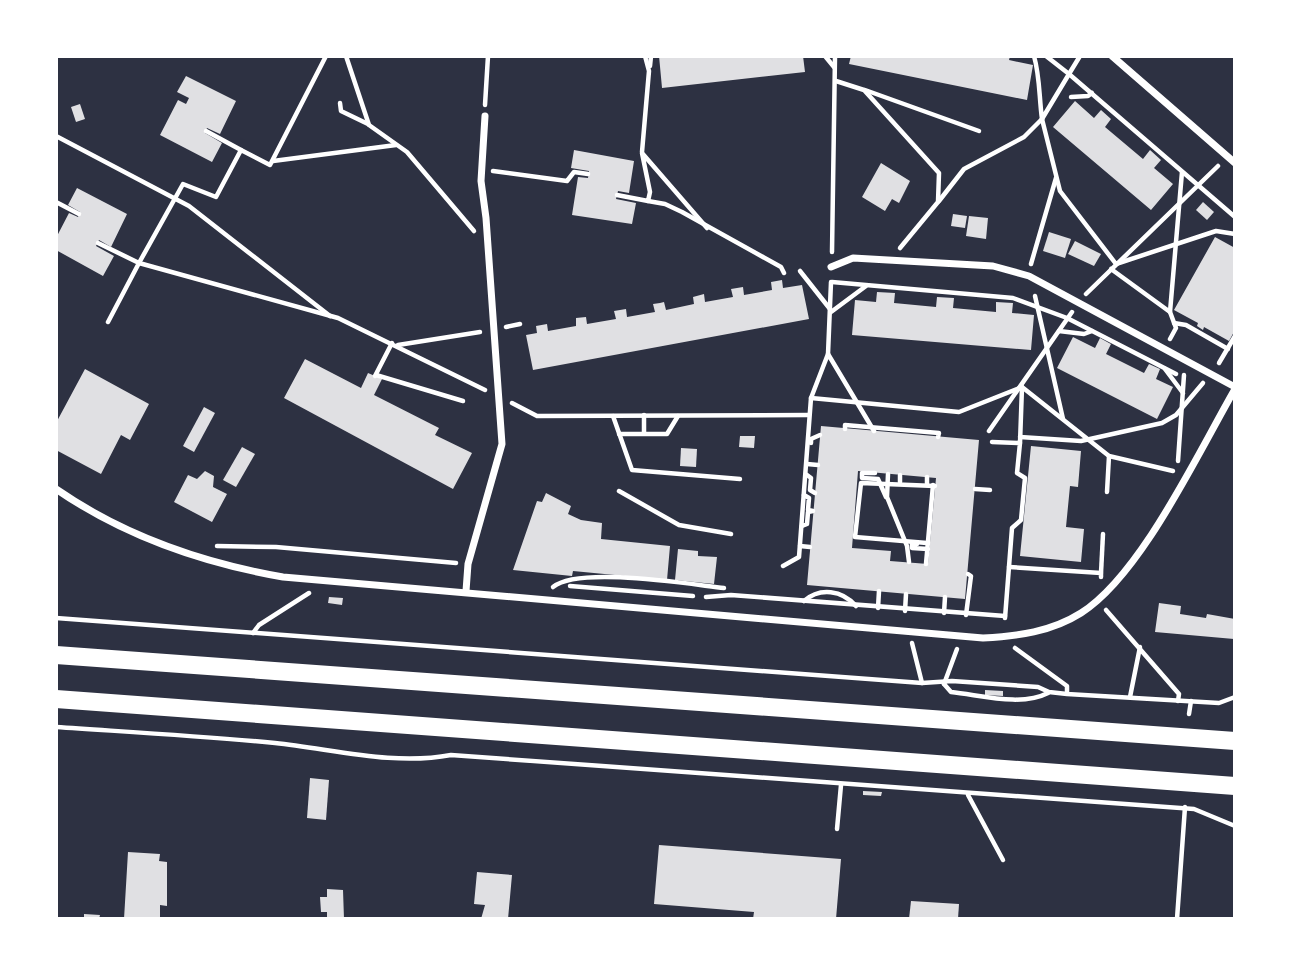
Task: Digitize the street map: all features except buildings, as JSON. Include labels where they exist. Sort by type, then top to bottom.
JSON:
[{"type":"main road","points":[[56,656],[1235,741]]},
{"type":"main road","points":[[56,699],[1235,786]]},
{"type":"street","points":[[1112,56],[1232,161]]},
{"type":"street","points":[[466,591],[468,564],[502,444],[482,169],[485,116]]},
{"type":"street","points":[[56,489],[106,519],[152,541],[249,571],[283,577],[983,638],[1010,637],[1059,625],[1102,598],[1140,552],[1235,388],[1029,275],[993,266],[853,258],[831,267]]},
{"type":"path","points":[[206,131],[270,165],[326,56]]},
{"type":"path","points":[[346,56],[369,125]]},
{"type":"path","points":[[485,116],[488,56]]},
{"type":"path","points":[[825,56],[835,67]]},
{"type":"path","points":[[783,566],[799,557],[811,398],[828,354],[835,56]]},
{"type":"path","points":[[1034,56],[1041,79],[1038,95],[1042,119],[1060,191],[1116,264]]},
{"type":"path","points":[[1046,56],[1235,217]]},
{"type":"path","points":[[898,261],[901,247],[964,169],[1014,147],[1042,119],[1054,104],[1080,56]]},
{"type":"path","points":[[648,58],[642,153],[650,192],[648,201]]},
{"type":"path","points":[[836,81],[979,131]]},
{"type":"path","points":[[864,90],[939,173],[938,202]]},
{"type":"path","points":[[1071,97],[1088,96],[1092,93]]},
{"type":"path","points":[[340,103],[341,111],[369,125],[407,152],[475,233]]},
{"type":"path","points":[[1106,115],[1111,109]]},
{"type":"path","points":[[56,136],[189,206],[331,317]]},
{"type":"path","points":[[272,161],[397,145]]},
{"type":"path","points":[[108,322],[173,198],[183,184],[216,197],[242,150]]},
{"type":"path","points":[[642,153],[707,228]]},
{"type":"path","points":[[989,431],[1078,303],[1198,184],[1232,161]]},
{"type":"path","points":[[482,169],[567,181],[574,172],[588,174]]},
{"type":"path","points":[[1165,350],[1176,328],[1170,312],[1182,171]]},
{"type":"path","points":[[1056,177],[1029,275],[1049,346],[1051,370],[1063,419]]},
{"type":"path","points":[[617,195],[665,204],[781,267],[784,273]]},
{"type":"path","points":[[56,202],[79,214]]},
{"type":"path","points":[[1116,264],[1216,231],[1235,234]]},
{"type":"path","points":[[98,243],[139,263],[331,317],[537,415],[810,415]]},
{"type":"path","points":[[1111,269],[1170,312]]},
{"type":"path","points":[[800,271],[830,312]]},
{"type":"path","points":[[831,282],[1004,297],[1067,318],[1183,378]]},
{"type":"path","points":[[830,312],[866,285]]},
{"type":"path","points":[[480,320],[481,332]]},
{"type":"path","points":[[1174,323],[1185,325],[1227,349]]},
{"type":"path","points":[[394,345],[492,331]]},
{"type":"path","points":[[1059,331],[1084,334],[1092,331]]},
{"type":"path","points":[[992,442],[1089,440],[1166,422],[1181,410],[1210,374],[1235,336]]},
{"type":"path","points":[[394,345],[376,376],[463,401]]},
{"type":"path","points":[[828,354],[873,429]]},
{"type":"path","points":[[1022,387],[1109,456],[1163,471],[1175,470],[1186,361]]},
{"type":"path","points":[[1164,369],[1183,393]]},
{"type":"path","points":[[811,398],[959,412],[1022,387]]},
{"type":"path","points":[[1022,387],[1017,473],[1025,478],[1021,520],[1012,528],[1005,616],[1015,648],[1067,686],[1066,694]]},
{"type":"path","points":[[644,415],[645,432]]},
{"type":"path","points":[[619,434],[667,434],[679,415]]},
{"type":"path","points":[[613,416],[632,470],[740,479]]},
{"type":"path","points":[[845,429],[845,425],[939,433],[939,437]]},
{"type":"path","points":[[808,454],[811,439],[820,435]]},
{"type":"path","points":[[1107,492],[1109,456]]},
{"type":"path","points":[[807,464],[818,465]]},
{"type":"path","points":[[876,473],[862,473],[862,478],[877,479],[880,484],[905,541],[909,562]]},
{"type":"path","points":[[806,474],[811,478],[810,490],[815,493]]},
{"type":"path","points":[[887,497],[888,474]]},
{"type":"path","points":[[900,475],[900,482]]},
{"type":"path","points":[[926,564],[931,485],[927,477]]},
{"type":"path","points":[[927,543],[855,537],[861,482],[880,484],[888,481],[931,485]]},
{"type":"path","points":[[975,489],[990,490]]},
{"type":"path","points":[[619,491],[679,525],[731,534]]},
{"type":"path","points":[[802,526],[807,524],[808,512],[813,511],[808,510],[809,498],[804,495]]},
{"type":"path","points":[[1103,534],[1101,573],[1105,610],[1179,694],[1178,701]]},
{"type":"path","points":[[920,542],[912,544],[912,548],[930,550]]},
{"type":"path","points":[[208,546],[276,547],[468,564]]},
{"type":"path","points":[[800,546],[810,547]]},
{"type":"path","points":[[1009,567],[1101,573]]},
{"type":"path","points":[[966,615],[971,576],[968,574]]},
{"type":"path","points":[[553,587],[562,580],[589,575],[724,589]]},
{"type":"path","points":[[541,586],[577,585],[708,597],[732,595],[1005,616]]},
{"type":"path","points":[[803,601],[812,594],[830,589],[849,597],[856,606]]},
{"type":"path","points":[[878,608],[879,591]]},
{"type":"path","points":[[253,633],[259,625],[310,592]]},
{"type":"path","points":[[905,610],[906,594]]},
{"type":"path","points":[[944,597],[944,613]]},
{"type":"path","points":[[56,618],[944,684],[952,681],[1038,687],[1049,692],[1066,694],[1219,703],[1235,698]]},
{"type":"path","points":[[1130,697],[1140,647]]},
{"type":"path","points":[[944,684],[958,648],[970,649]]},
{"type":"path","points":[[1003,649],[1015,648]]},
{"type":"path","points":[[944,684],[951,692],[1002,699],[1036,699],[1049,692]]},
{"type":"path","points":[[1189,714],[1191,701]]},
{"type":"path","points":[[56,727],[276,743],[366,756],[432,759],[451,755],[1185,809],[1235,826]]},
{"type":"path","points":[[837,829],[841,785]]},
{"type":"path","points":[[967,794],[1003,860]]},
{"type":"path","points":[[1177,919],[1185,796]]}]
